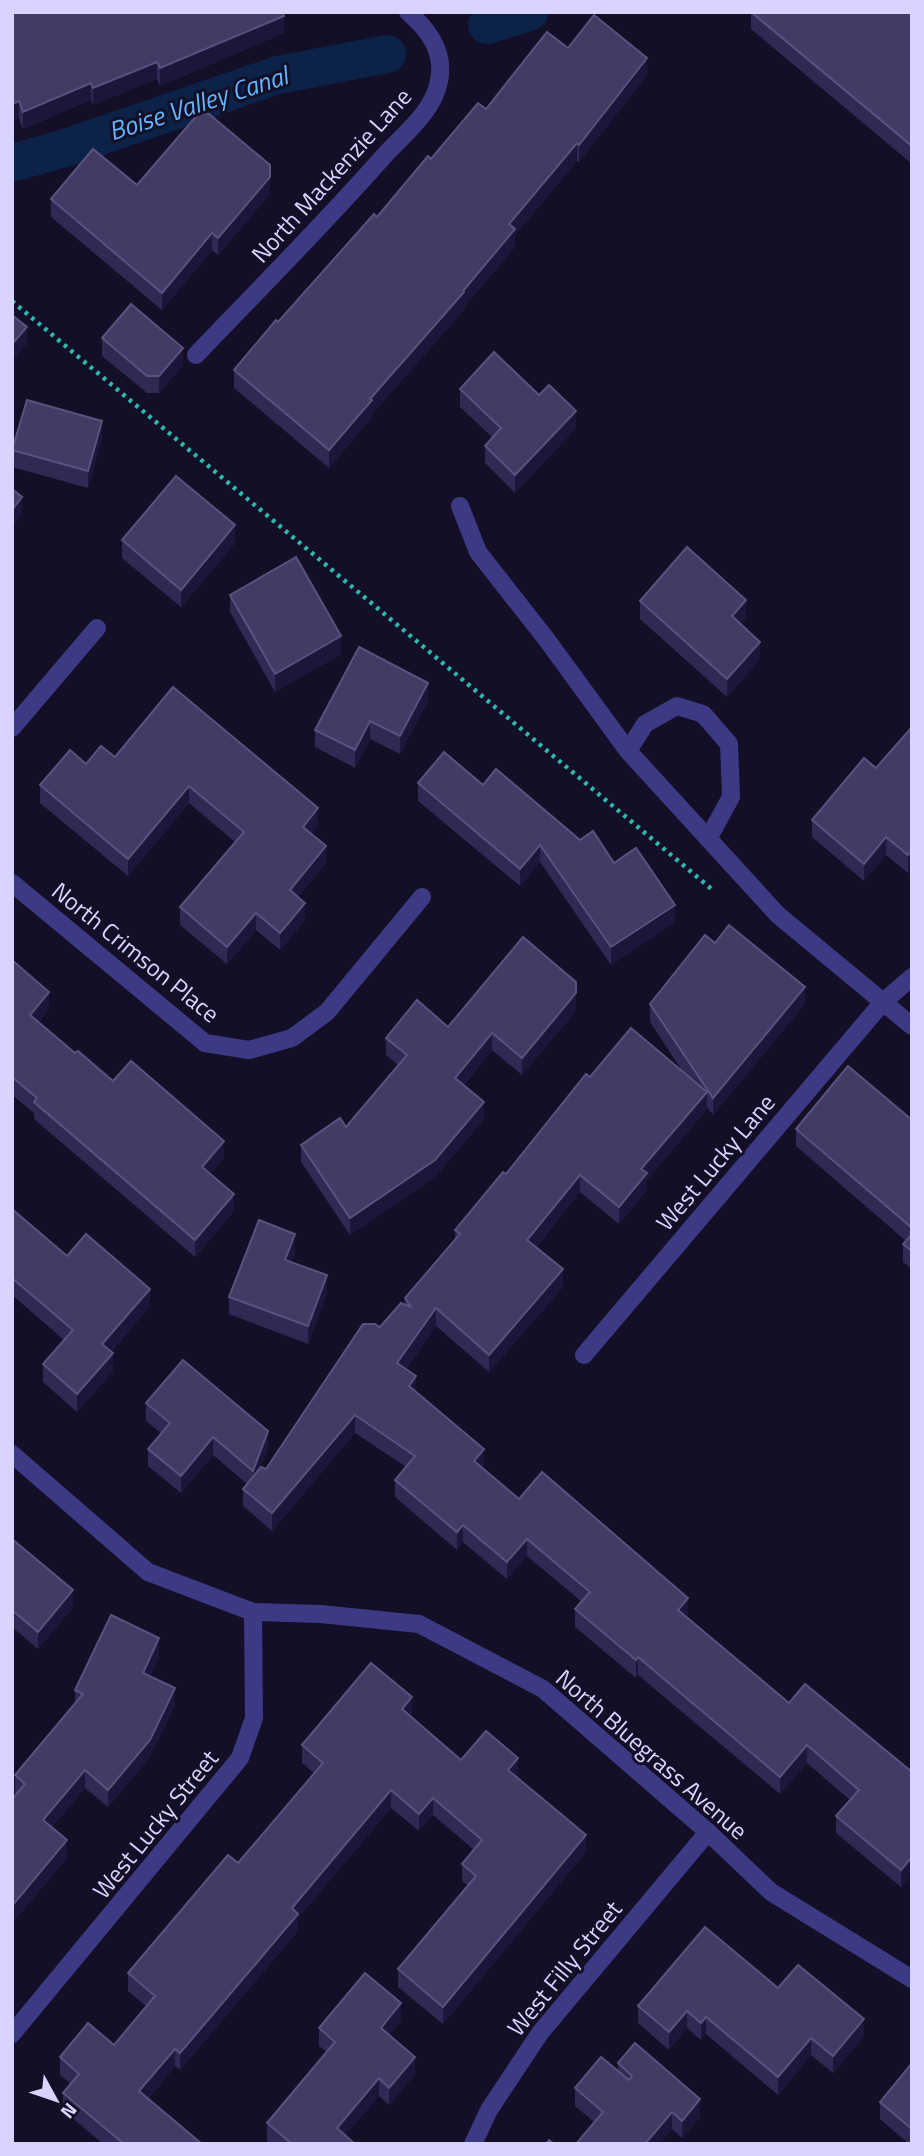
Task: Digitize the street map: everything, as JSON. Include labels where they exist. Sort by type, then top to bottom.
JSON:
[{"type":"street","name":"North Mackenzie Lane","points":[[196,355],[352,192],[431,104],[439,81],[440,57],[432,37],[408,12]]},
{"type":"street","points":[[460,506],[478,552],[547,640],[628,751],[778,915],[912,1026]]},
{"type":"street","points":[[12,728],[97,628]]},
{"type":"street","points":[[628,751],[645,724],[677,706],[703,714],[729,744],[731,797],[708,839]]},
{"type":"street","name":"North Crimson Place","points":[[12,883],[205,1043],[249,1050],[292,1038],[327,1012],[422,897]]},
{"type":"street","points":[[883,1002],[912,977]]},
{"type":"street","name":"West Lucky Lane","points":[[584,1355],[883,1002]]},
{"type":"street","name":"North Bluegrass Avenue","points":[[12,1454],[148,1572],[253,1612],[321,1614],[419,1624],[543,1689],[708,1832],[771,1892],[912,1979]]},
{"type":"street","name":"West Lucky Street","points":[[12,2034],[240,1758],[254,1718],[253,1612]]},
{"type":"street","name":"West Filly Street","points":[[473,2144],[489,2110],[540,2033],[708,1832]]},
{"type":"path","points":[[12,301],[714,891]]},
{"type":"building","points":[[12,12],[282,12],[284,16],[160,68],[157,62],[93,88],[91,83],[23,112],[19,101],[12,104]]},
{"type":"building","points":[[751,12],[912,12],[912,146]]},
{"type":"building","points":[[594,15],[647,58],[579,145],[577,143],[509,224],[515,229],[464,292],[329,450],[234,370],[276,320],[278,322],[374,214],[377,217],[428,156],[431,159],[478,103],[486,109],[547,32],[568,48]]},
{"type":"building","points":[[198,114],[209,114],[270,165],[270,177],[218,238],[212,233],[162,293],[51,199],[93,149],[137,185]]},
{"type":"building","points":[[131,304],[183,348],[159,376],[147,376],[102,338]]},
{"type":"building","points":[[12,315],[27,327],[12,344]]},
{"type":"building","points":[[494,352],[539,395],[549,385],[576,411],[515,475],[485,446],[501,428],[460,389]]},
{"type":"building","points":[[27,400],[102,421],[88,471],[12,450]]},
{"type":"building","points":[[176,476],[235,525],[181,590],[122,540]]},
{"type":"building","points":[[12,489],[22,497],[12,510]]},
{"type":"building","points":[[687,547],[746,600],[732,616],[760,642],[727,679],[640,601]]},
{"type":"building","points":[[296,557],[341,636],[275,674],[230,595]]},
{"type":"building","points":[[359,647],[428,683],[400,736],[370,721],[355,750],[315,730]]},
{"type":"building","points":[[173,687],[318,808],[303,827],[326,846],[290,890],[305,903],[280,933],[256,913],[227,947],[180,907],[244,832],[189,786],[128,859],[40,785],[70,750],[86,764],[101,746],[115,757]]},
{"type":"building","points":[[912,727],[912,850],[908,855],[886,837],[864,864],[812,820],[864,758],[876,768]]},
{"type":"building","points":[[444,752],[483,785],[496,769],[580,840],[593,831],[614,863],[636,848],[675,905],[611,947],[540,845],[520,869],[418,783]]},
{"type":"building","points":[[729,925],[805,987],[713,1098],[650,1004],[705,935],[715,943]]},
{"type":"building","points":[[523,937],[576,982],[576,993],[522,1058],[492,1033],[455,1078],[484,1102],[435,1160],[350,1218],[301,1145],[340,1118],[346,1127],[407,1055],[386,1038],[417,1000],[448,1027]]},
{"type":"building","points":[[12,960],[49,992],[30,1015],[113,1081],[131,1061],[224,1141],[202,1167],[234,1194],[195,1240],[34,1102],[37,1098],[12,1077]]},
{"type":"building","points":[[631,1028],[707,1092],[641,1169],[647,1173],[619,1207],[580,1175],[527,1240],[563,1269],[489,1355],[436,1308],[397,1363],[416,1376],[409,1386],[484,1449],[474,1461],[519,1499],[542,1472],[688,1598],[678,1610],[789,1703],[805,1684],[912,1772],[912,1857],[901,1870],[836,1816],[859,1790],[807,1745],[780,1777],[638,1657],[636,1660],[575,1609],[590,1592],[527,1539],[507,1562],[463,1525],[457,1532],[395,1480],[415,1456],[355,1415],[272,1513],[243,1489],[261,1467],[266,1469],[363,1324],[380,1327],[401,1303],[411,1307],[405,1298],[460,1234],[455,1230],[503,1172],[506,1174],[586,1074],[590,1077]]},
{"type":"building","points":[[848,1066],[912,1120],[912,1228],[796,1129]]},
{"type":"building","points":[[12,1209],[67,1256],[86,1234],[150,1289],[102,1344],[113,1353],[77,1394],[43,1364],[73,1330],[12,1278]]},
{"type":"building","points":[[259,1220],[295,1234],[285,1260],[327,1275],[308,1326],[229,1297]]},
{"type":"building","points":[[912,1234],[912,1251],[903,1244]]},
{"type":"building","points":[[183,1360],[268,1431],[253,1471],[213,1437],[181,1476],[148,1449],[170,1423],[146,1403]]},
{"type":"building","points":[[12,1539],[73,1590],[38,1632],[12,1610]]},
{"type":"building","points":[[111,1615],[159,1638],[143,1673],[175,1688],[150,1740],[108,1790],[85,1770],[43,1820],[67,1840],[12,1906],[12,1799],[25,1784],[15,1775],[83,1694],[75,1690]]},
{"type":"building","points":[[371,1663],[412,1697],[402,1709],[461,1760],[486,1731],[518,1758],[508,1770],[586,1835],[443,2007],[398,1969],[476,1876],[462,1864],[482,1840],[433,1798],[419,1814],[391,1790],[292,1908],[298,1914],[180,2053],[175,2049],[139,2091],[202,2144],[124,2144],[63,2093],[79,2074],[60,2057],[88,2023],[114,2045],[155,1996],[128,1973],[228,1855],[238,1863],[323,1763],[302,1745]]},
{"type":"building","points":[[705,1927],[778,1988],[798,1965],[864,2019],[833,2056],[811,2038],[778,2077],[706,2017],[701,2023],[687,2011],[669,2032],[638,2006]]},
{"type":"building","points":[[365,1973],[401,2003],[381,2028],[415,2057],[389,2088],[379,2078],[337,2128],[355,2144],[292,2144],[267,2123],[335,2042],[319,2028]]},
{"type":"building","points":[[635,2043],[700,2099],[682,2121],[672,2112],[645,2144],[576,2144],[603,2112],[575,2088],[601,2057],[629,2080],[632,2076],[618,2063]]},
{"type":"building","points":[[912,2063],[912,2129],[880,2102]]},
{"type":"waterway","name":"Boise Valley Canal","points":[[487,25],[529,12]]},
{"type":"waterway","name":"Boise Valley Canal","points":[[12,163],[65,148],[278,75],[387,54]]}]
